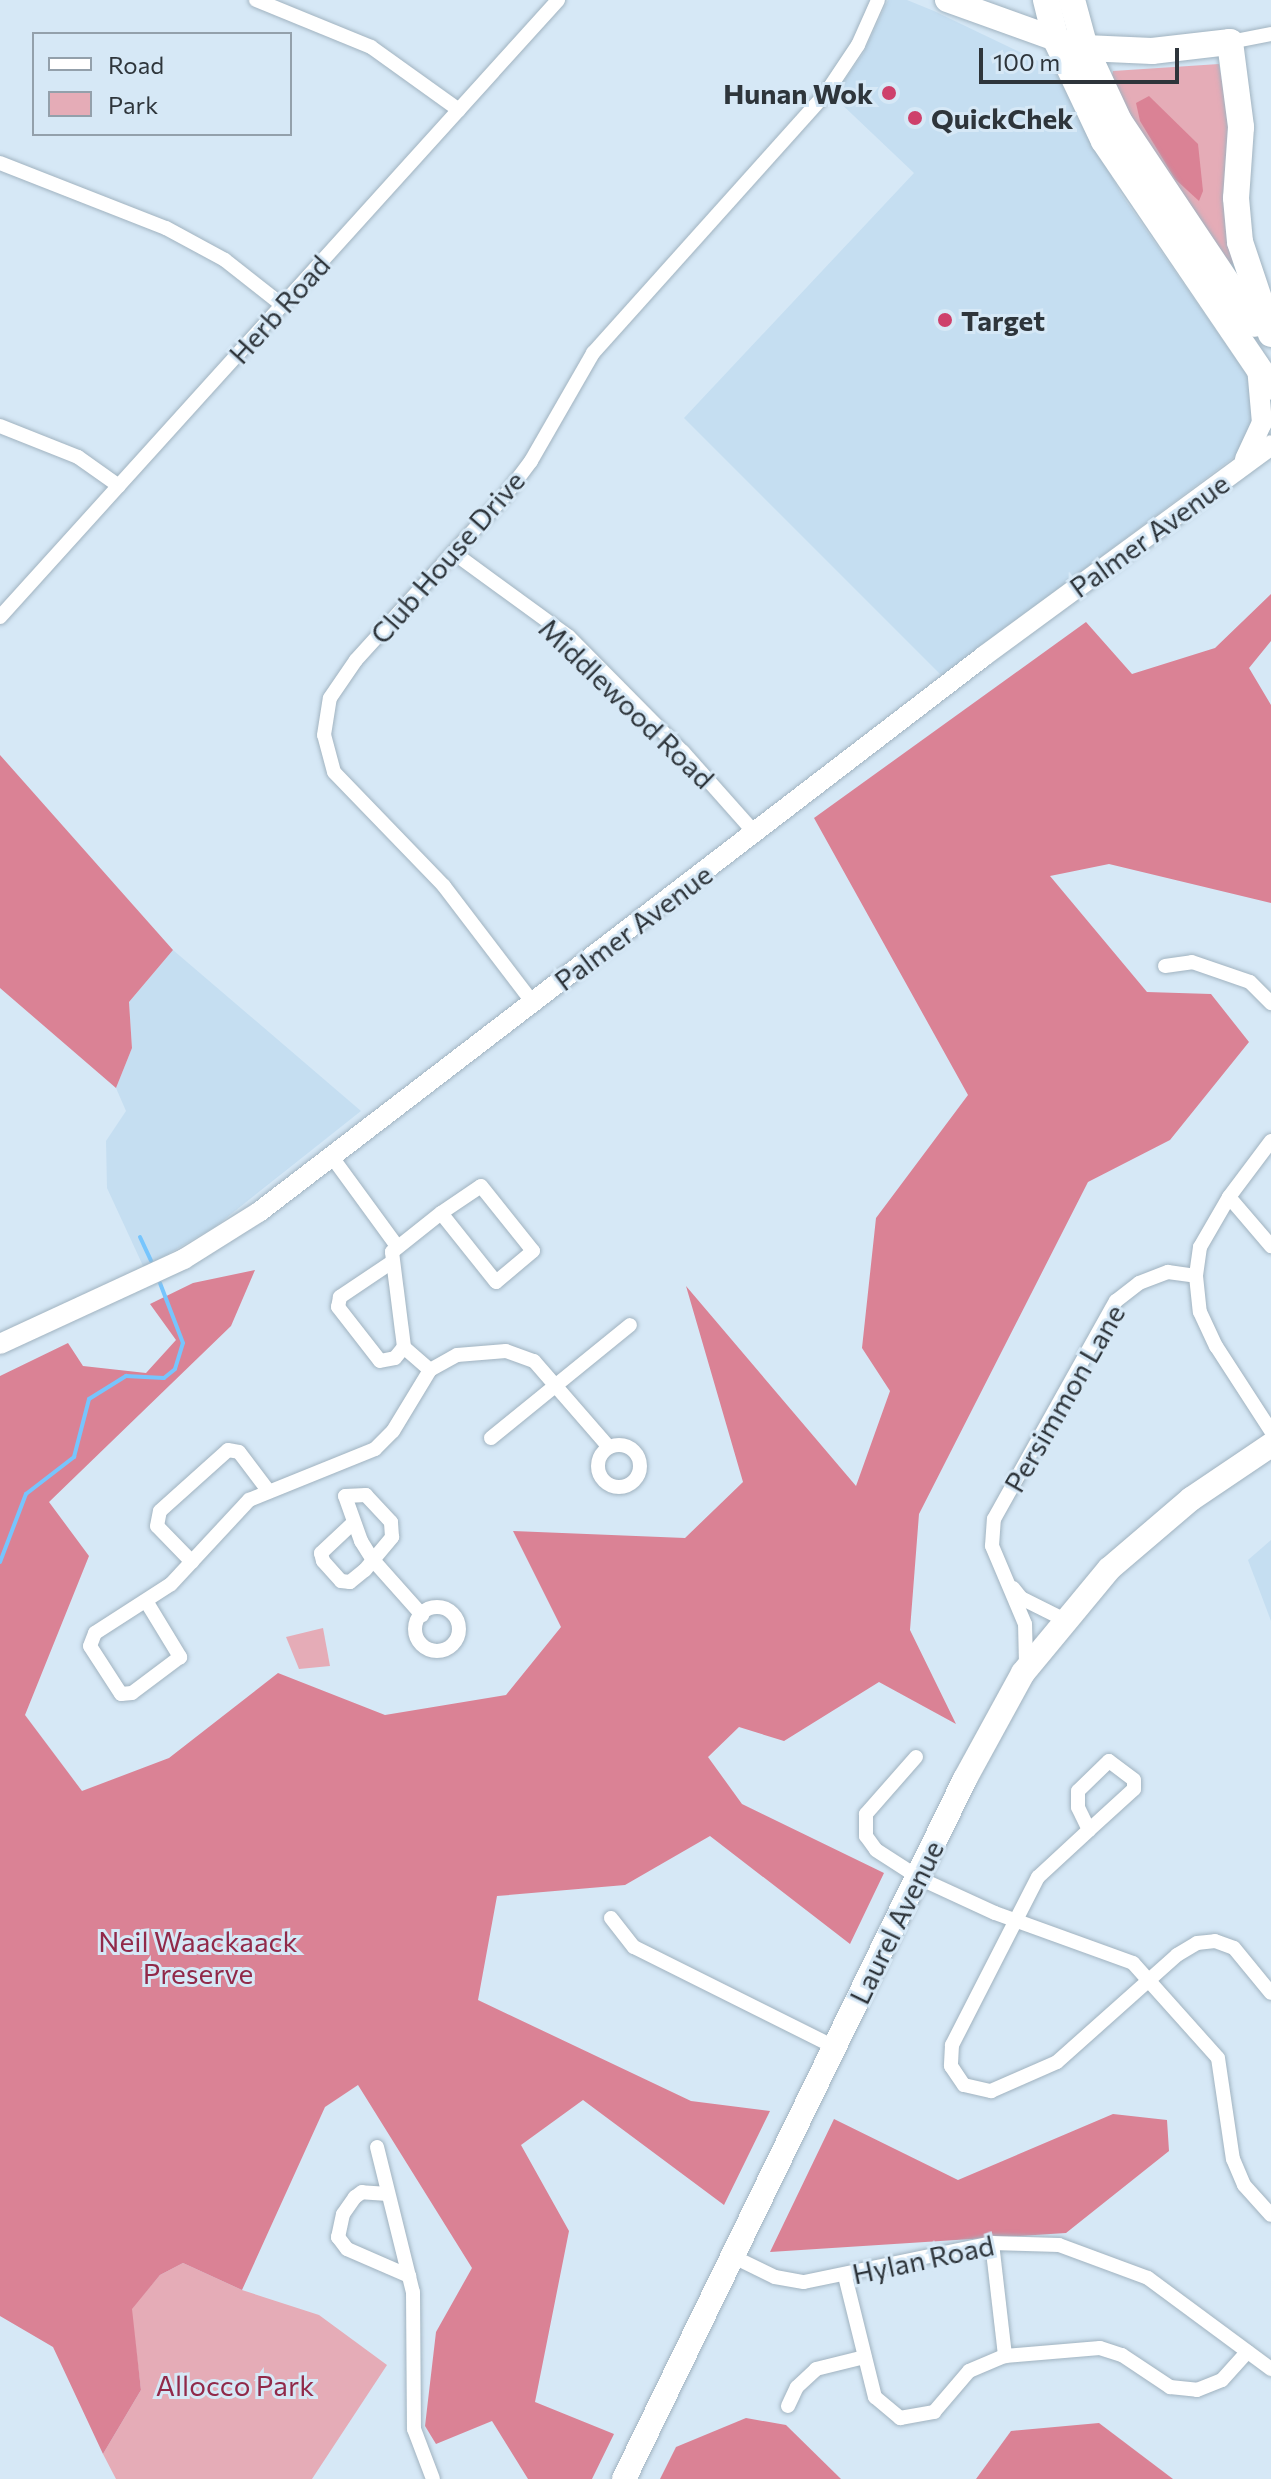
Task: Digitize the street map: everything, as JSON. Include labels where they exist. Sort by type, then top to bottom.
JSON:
[{"type":"highway","points":[[1046,0],[1056,40],[1104,141],[1143,206],[1266,367]]},
{"type":"highway","points":[[1072,0],[1085,48],[1137,155],[1266,367]]},
{"type":"highway","points":[[1085,48],[1152,51],[1230,42],[1241,127],[1236,198],[1240,242],[1271,334]]},
{"type":"main road","points":[[947,0],[1085,48]]},
{"type":"main road","name":"Laurel Avenue","points":[[624,2479],[736,2258],[835,2047],[921,1879],[965,1779],[1025,1671],[1063,1619],[1154,1528],[1271,1445]]},
{"type":"street","points":[[256,0],[371,47],[459,110]]},
{"type":"street","name":"Herb Road","points":[[0,617],[558,0]]},
{"type":"street","name":"Club House Drive","points":[[533,1003],[444,886],[334,772],[325,744],[326,714],[341,678],[454,553],[531,461],[593,353],[826,93],[858,45],[878,0]]},
{"type":"street","points":[[1230,42],[1271,34]]},
{"type":"street","points":[[0,163],[166,228],[225,260],[282,305]]},
{"type":"street","name":"Palmer Avenue","points":[[1240,468],[1262,423],[1266,367]]},
{"type":"street","points":[[0,426],[78,457],[119,486]]},
{"type":"street","name":"Palmer Avenue","points":[[0,1344],[212,1243],[332,1157],[755,833],[1271,445]]},
{"type":"street","name":"Middlewood Road","points":[[454,553],[569,637],[683,752],[755,833]]},
{"type":"street","points":[[1165,966],[1192,962],[1250,982],[1271,1003]]},
{"type":"street","points":[[1271,1141],[1229,1197],[1200,1247],[1196,1276],[1200,1312],[1216,1346],[1271,1431]]},
{"type":"street","points":[[332,1157],[397,1246]]},
{"type":"street","points":[[430,1370],[404,1347],[392,1262],[397,1246],[441,1213],[481,1186],[533,1251],[496,1282],[441,1213]]},
{"type":"street","points":[[1229,1197],[1271,1246]]},
{"type":"street","points":[[392,1262],[340,1297],[338,1307],[380,1361],[395,1358],[404,1347]]},
{"type":"street","name":"Persimmon Lane","points":[[1025,1671],[1025,1624],[992,1546],[994,1519],[1116,1301],[1139,1283],[1168,1272],[1196,1276]]},
{"type":"street","points":[[491,1438],[630,1325]]},
{"type":"street","points":[[146,1601],[177,1650],[178,1662],[132,1693],[117,1690],[93,1651],[91,1639],[146,1601],[192,1562],[222,1524],[267,1489],[375,1449],[393,1431],[430,1370],[457,1355],[506,1351],[534,1361],[608,1446]]},
{"type":"street","points":[[626,1445],[643,1463],[641,1472],[619,1490],[604,1479],[598,1461],[608,1446],[626,1445]]},
{"type":"street","points":[[192,1562],[157,1526],[160,1511],[228,1450],[239,1452],[267,1489]]},
{"type":"street","points":[[353,1523],[321,1558],[346,1583],[373,1560],[394,1528],[366,1495],[345,1496],[353,1523],[373,1560],[422,1615]]},
{"type":"street","name":"Persimmon Lane","points":[[1003,1575],[1021,1598],[1063,1619]]},
{"type":"street","points":[[916,1757],[866,1814],[866,1836],[876,1850],[921,1879],[1015,1921],[1129,1961],[1218,2058],[1233,2159],[1244,2185],[1269,2211]]},
{"type":"street","points":[[1089,1830],[1078,1807],[1078,1791],[1109,1761],[1116,1761],[1134,1780],[1134,1789],[1038,1877],[950,2054],[953,2073],[972,2089],[991,2091],[1069,2055],[1185,1949],[1215,1941],[1238,1953],[1271,1993]]},
{"type":"street","points":[[611,1918],[634,1947],[835,2047]]},
{"type":"street","points":[[377,2147],[415,2308],[414,2429],[427,2477]]},
{"type":"street","points":[[388,2194],[362,2192],[355,2197],[343,2214],[338,2237],[347,2249],[409,2276]]},
{"type":"street","points":[[992,2243],[1005,2356]]},
{"type":"street","name":"Hylan Road","points":[[736,2258],[784,2279],[845,2276],[992,2243],[1059,2245],[1115,2262],[1148,2278],[1247,2352],[1268,2362]]},
{"type":"street","points":[[845,2276],[881,2407],[912,2419],[934,2412],[969,2371],[1005,2356],[1100,2348],[1122,2355],[1170,2387],[1197,2390],[1222,2380],[1247,2352]]},
{"type":"street","points":[[788,2406],[797,2387],[816,2369],[865,2357]]},
{"type":"shaded area","points":[[888,0],[907,0],[934,11],[1053,68],[1121,194],[1249,378],[1258,407],[1238,454],[942,676],[684,418],[914,173],[833,96],[863,54]]},
{"type":"shaded area","points":[[173,950],[361,1111],[216,1226],[144,1268],[107,1188],[106,1141],[126,1111],[116,1088],[132,1048],[129,1002]]},
{"type":"shaded area","points":[[1271,1540],[1271,1621],[1248,1560]]},
{"type":"green space","points":[[1219,64],[1228,118],[1234,264],[1229,265],[1145,146],[1111,80],[1113,71]]},
{"type":"green space","points":[[1149,96],[1198,144],[1203,191],[1199,201],[1175,179],[1140,121],[1136,103]]},
{"type":"green space","name":"Neil Waackaack Preserve","points":[[1271,594],[1271,641],[1249,668],[1271,705],[1271,903],[1109,864],[1050,876],[1147,992],[1211,994],[1249,1042],[1170,1140],[1088,1182],[919,1514],[910,1630],[956,1724],[879,1682],[784,1741],[739,1727],[708,1757],[742,1804],[884,1873],[850,1944],[710,1836],[625,1885],[497,1896],[478,2000],[691,2101],[770,2111],[724,2205],[583,2100],[521,2145],[569,2231],[535,2402],[614,2434],[592,2479],[528,2479],[492,2421],[436,2444],[425,2426],[436,2332],[472,2268],[358,2085],[325,2107],[242,2290],[183,2263],[160,2275],[132,2309],[141,2390],[103,2454],[53,2347],[0,2316],[0,1376],[68,1343],[83,1366],[146,1373],[176,1340],[150,1304],[193,1283],[255,1270],[231,1326],[49,1502],[89,1556],[25,1715],[82,1791],[169,1758],[278,1673],[385,1715],[506,1695],[561,1627],[513,1531],[685,1538],[743,1482],[686,1286],[856,1486],[890,1391],[862,1348],[876,1218],[968,1095],[814,818],[1086,622],[1132,674],[1215,648]]},
{"type":"green space","points":[[0,755],[173,950],[129,1002],[132,1048],[116,1088],[0,988]]},
{"type":"green space","points":[[323,1628],[330,1666],[299,1669],[286,1637]]},
{"type":"green space","points":[[1113,2114],[1167,2120],[1169,2151],[1066,2233],[770,2252],[834,2119],[958,2180]]},
{"type":"green space","name":"Allocco Park","points":[[183,2263],[242,2290],[319,2315],[387,2365],[312,2479],[116,2479],[103,2454],[141,2390],[131,2309],[160,2275]]},
{"type":"green space","points":[[746,2418],[786,2425],[841,2479],[660,2479],[676,2447]]},
{"type":"green space","points":[[1099,2423],[1173,2479],[976,2479],[1011,2431]]},
{"type":"waterway","points":[[140,1237],[151,1261]]},
{"type":"waterway","points":[[0,1562],[26,1494],[74,1457],[89,1399],[126,1376],[164,1378],[175,1369],[183,1343],[160,1283]]},
{"type":"place","name":"Hunan Wok","points":[[889,93]]},
{"type":"place","name":"QuickChek","points":[[915,118]]},
{"type":"place","name":"Target","points":[[945,320]]}]
